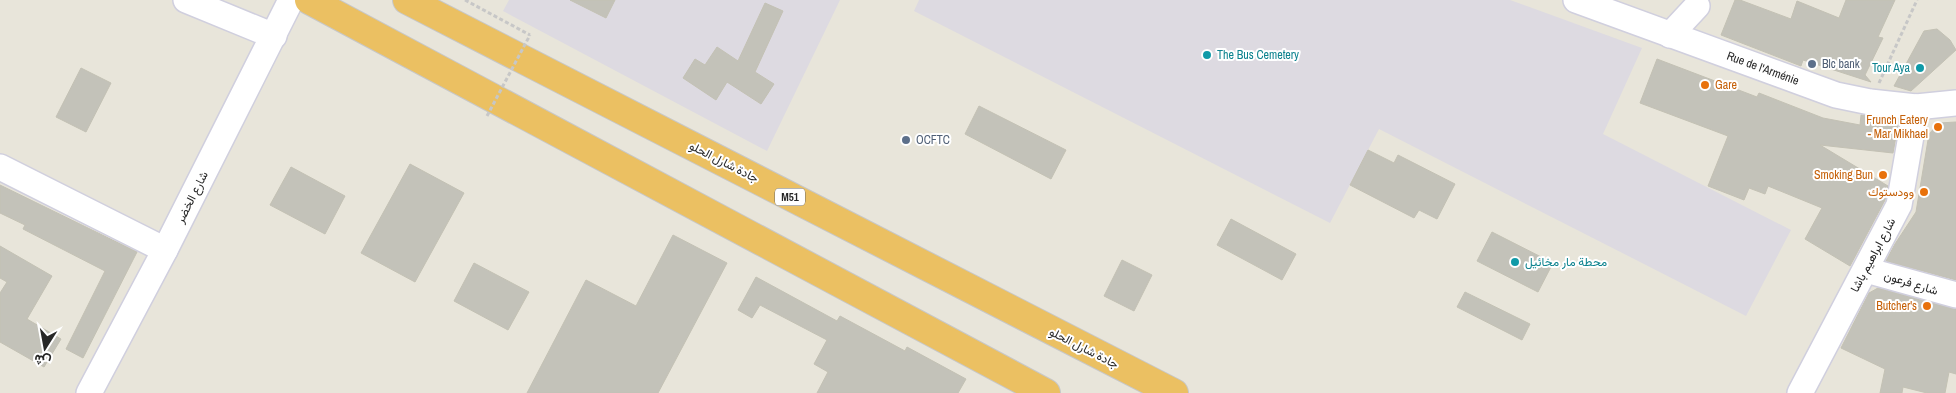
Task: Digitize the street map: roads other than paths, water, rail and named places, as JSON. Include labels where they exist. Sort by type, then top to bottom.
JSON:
[{"type":"highway","points":[[309,0],[1046,393]]},
{"type":"highway","name":"جادة شارل الحلو","points":[[407,0],[1174,393]]},
{"type":"street","points":[[186,0],[274,36]]},
{"type":"street","name":"شارع الخضر","points":[[89,393],[165,250],[291,0]]},
{"type":"street","name":"Rue de l'Arménie","points":[[1576,0],[1836,95],[1870,102],[1916,107],[1956,103]]},
{"type":"street","points":[[1670,35],[1697,6]]},
{"type":"street","name":"شارع ابراهيم باشا","points":[[1800,393],[1899,205],[1916,107]]},
{"type":"street","points":[[0,167],[165,250]]},
{"type":"street","name":"شارع فرعون","points":[[1866,270],[1956,295]]},
{"type":"place","name":"The Bus Cemetery","points":[[1207,55]]},
{"type":"place","name":"Blc bank","points":[[1812,64]]},
{"type":"place","name":"Tour Aya","points":[[1920,68]]},
{"type":"place","name":"Gare","points":[[1705,85]]},
{"type":"place","name":"Frunch Eatery - Mar Mikhael","points":[[1938,127]]},
{"type":"place","name":"OCFTC","points":[[906,140]]},
{"type":"place","name":"Smoking Bun","points":[[1883,175]]},
{"type":"place","name":"وودستوك","points":[[1924,192]]},
{"type":"place","name":"محطة مار مخائيل","points":[[1515,262]]},
{"type":"place","name":"Butcher's","points":[[1927,306]]}]
